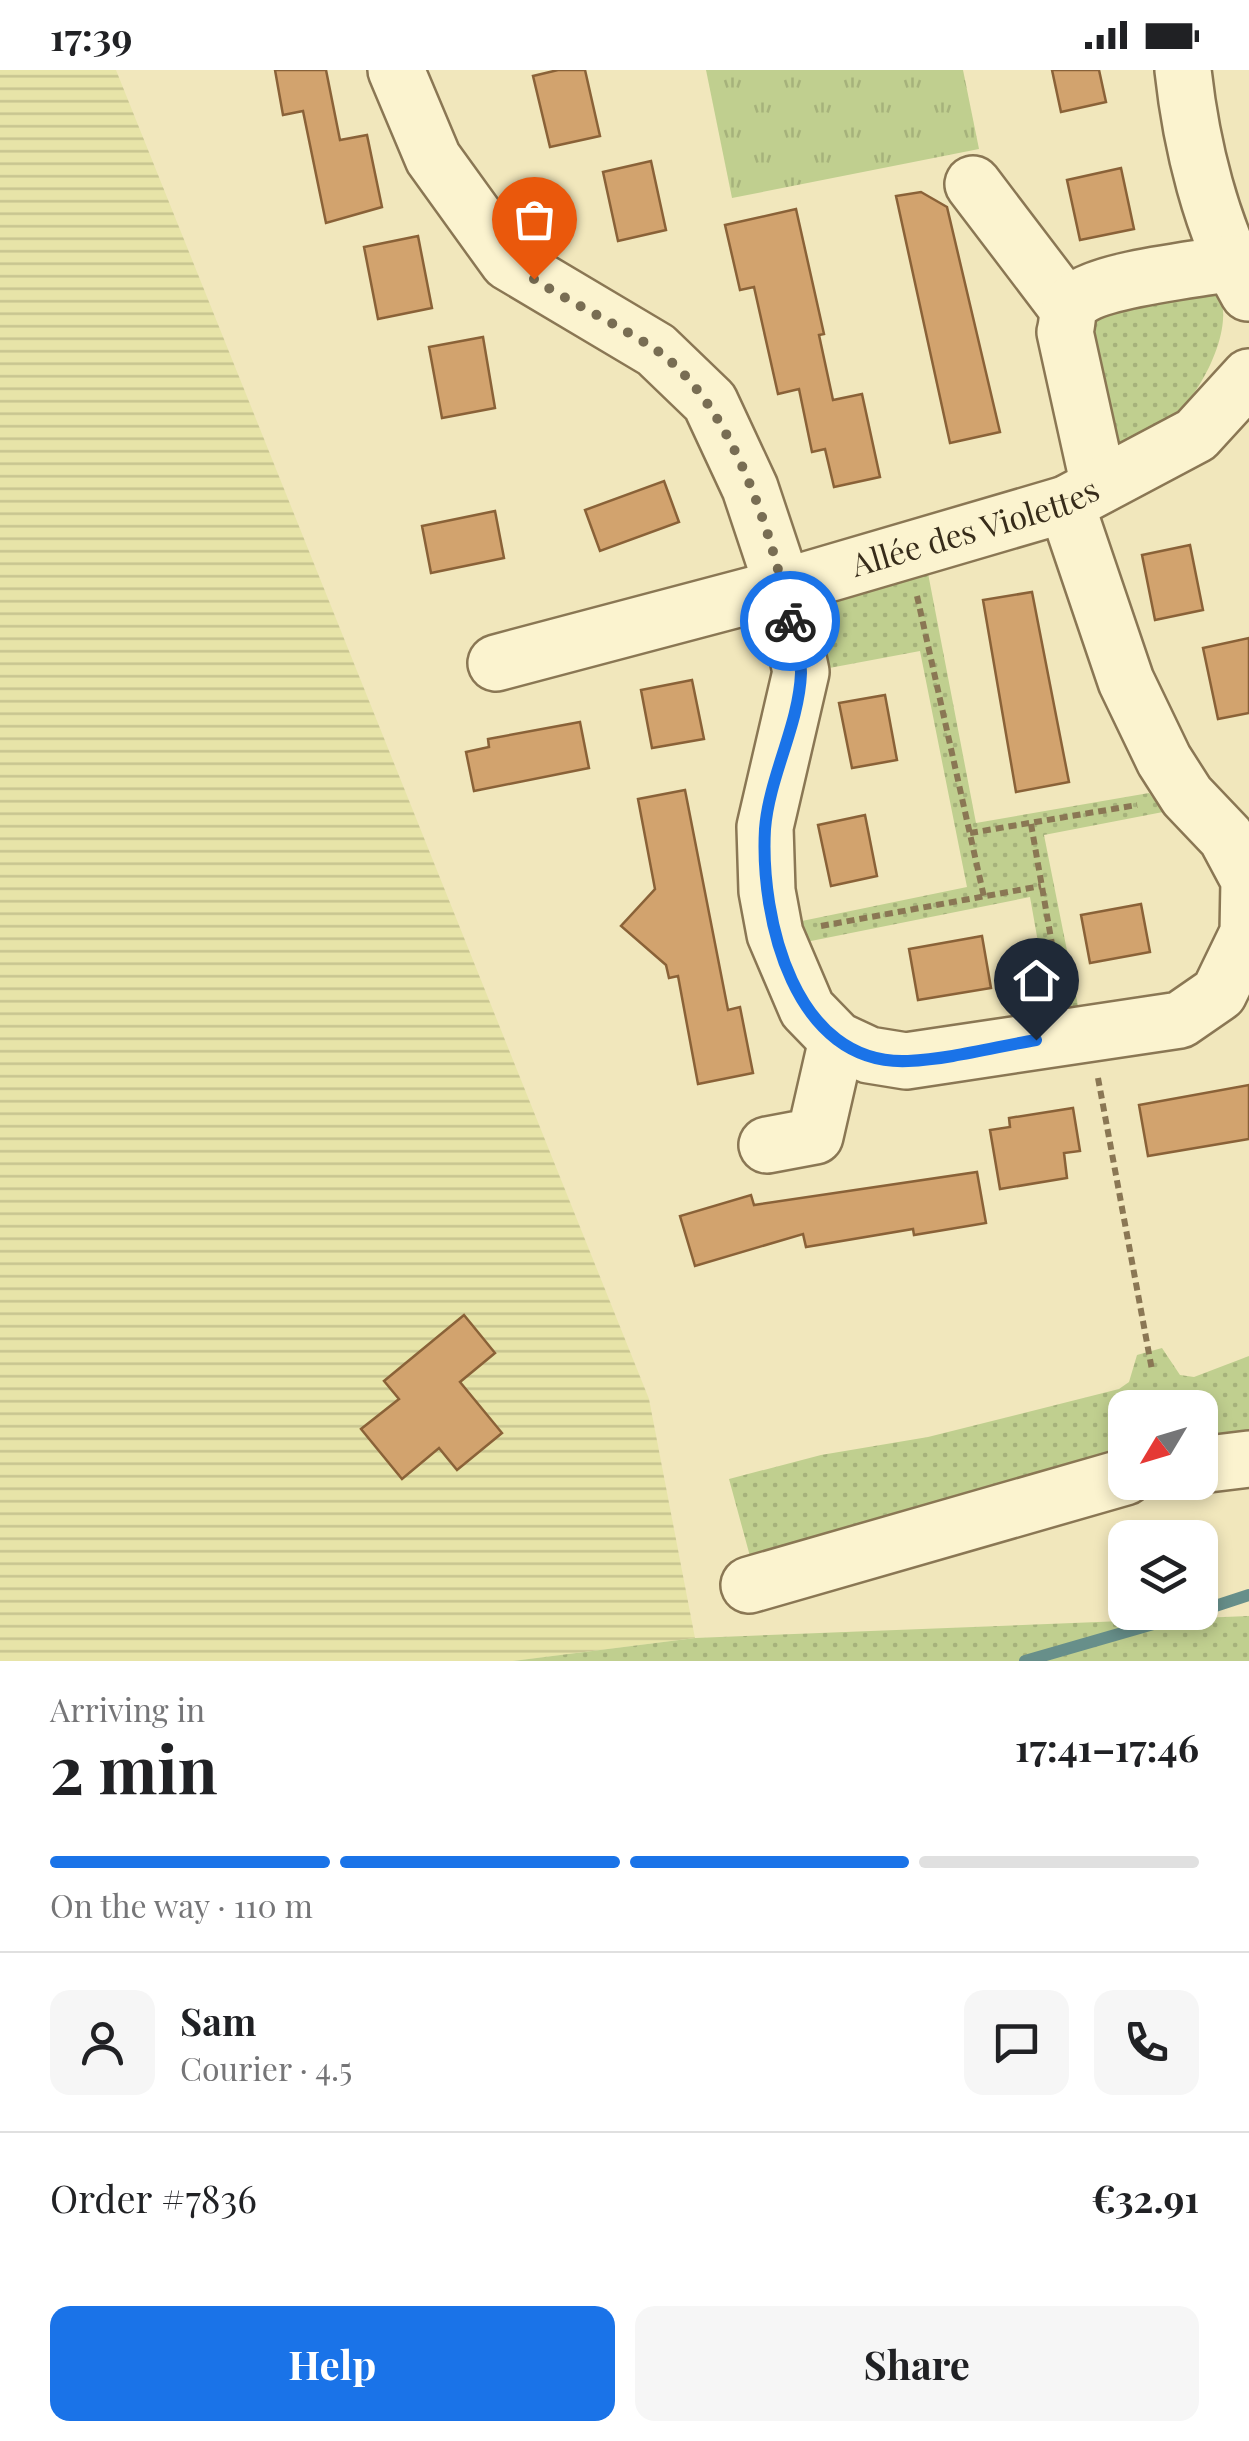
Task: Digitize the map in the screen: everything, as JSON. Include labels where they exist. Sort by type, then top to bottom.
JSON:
[{"type":"street","points":[[396,70],[433,158],[508,262],[656,350],[710,402],[750,488],[783,587],[801,672],[765,827],[767,891],[775,934],[807,1009],[837,1040],[869,1055],[906,1061],[1180,1020],[1234,990],[1248,934],[1249,880],[1226,838],[1188,796],[1126,681],[1083,495],[1064,332],[1068,309],[1077,298],[1107,287],[1240,279],[1188,115],[1183,70]]},
{"type":"street","points":[[973,184],[1068,309]]},
{"type":"street","name":"Allée des Violettes","points":[[496,663],[783,587],[1083,495],[1196,434],[1249,377]]},
{"type":"street","points":[[767,1144],[815,1136],[837,1040]]},
{"type":"street","points":[[1218,1463],[1249,1459]]},
{"type":"street","points":[[749,1585],[1108,1482]]},
{"type":"path","points":[[908,551],[984,897]]},
{"type":"path","points":[[970,834],[1188,796]]},
{"type":"path","points":[[1030,824],[1041,886],[1080,1034],[1152,1370]]},
{"type":"path","points":[[775,934],[1041,886]]},
{"type":"shaded area","points":[[0,70],[116,70],[649,1399],[695,1638],[513,1661],[0,1661]]},
{"type":"green space","points":[[706,70],[963,70],[979,149],[732,198]]},
{"type":"green space","points":[[1205,278],[1220,296],[1223,312],[1222,330],[1209,368],[1175,417],[1115,453],[1079,323]]},
{"type":"green space","points":[[927,568],[976,823],[1149,793],[1163,812],[1044,835],[1078,1006],[1050,1010],[1030,897],[806,942],[797,922],[967,887],[920,651],[808,672],[814,608]]},
{"type":"green space","points":[[1162,1348],[1180,1375],[1194,1377],[1249,1356],[1249,1446],[1218,1447],[1218,1390],[1115,1390],[1129,1382],[1137,1355]]},
{"type":"green space","points":[[1108,1392],[1108,1462],[751,1560],[729,1479],[821,1455],[928,1437]]},
{"type":"green space","points":[[1249,1616],[1249,1661],[513,1661],[695,1638],[1108,1622],[1108,1630],[1218,1630],[1218,1617]]},
{"type":"building","points":[[275,70],[326,70],[340,140],[367,135],[382,207],[326,223],[303,111],[283,115]]},
{"type":"building","points":[[558,70],[585,70],[600,136],[550,147],[533,76]]},
{"type":"building","points":[[1052,70],[1099,70],[1106,102],[1061,112]]},
{"type":"building","points":[[651,161],[666,230],[618,241],[603,172]]},
{"type":"building","points":[[1121,168],[1134,229],[1080,240],[1067,180]]},
{"type":"building","points":[[921,192],[947,207],[1000,432],[950,443],[896,196]]},
{"type":"building","points":[[796,209],[824,334],[819,335],[833,400],[862,394],[880,477],[834,487],[825,449],[812,452],[799,389],[778,394],[754,287],[740,290],[725,225]]},
{"type":"building","points":[[418,236],[432,308],[378,319],[364,247]]},
{"type":"building","points":[[483,337],[495,408],[442,418],[429,347]]},
{"type":"building","points":[[664,481],[679,522],[600,551],[585,510]]},
{"type":"building","points":[[495,511],[504,558],[431,573],[422,526]]},
{"type":"building","points":[[1190,545],[1203,610],[1155,620],[1142,555]]},
{"type":"building","points":[[1032,592],[1069,782],[1016,792],[983,600]]},
{"type":"building","points":[[1249,638],[1249,713],[1218,719],[1203,648]]},
{"type":"building","points":[[692,680],[704,739],[652,748],[641,690]]},
{"type":"building","points":[[885,695],[897,760],[852,768],[839,703]]},
{"type":"building","points":[[580,722],[589,768],[474,791],[466,752],[489,747],[488,739]]},
{"type":"building","points":[[685,790],[728,1010],[740,1007],[753,1073],[698,1084],[678,976],[669,978],[666,965],[621,926],[655,889],[638,799]]},
{"type":"building","points":[[865,815],[877,876],[831,886],[818,825]]},
{"type":"building","points":[[1141,904],[1150,952],[1090,963],[1081,915]]},
{"type":"building","points":[[982,936],[991,988],[918,1000],[909,949]]},
{"type":"building","points":[[1249,1085],[1249,1139],[1148,1156],[1139,1105]]},
{"type":"building","points":[[1073,1108],[1080,1151],[1064,1153],[1067,1178],[1000,1189],[990,1130],[1010,1127],[1009,1118]]},
{"type":"building","points":[[977,1172],[986,1223],[914,1235],[913,1229],[806,1247],[803,1234],[695,1266],[680,1216],[751,1195],[754,1205]]},
{"type":"building","points":[[464,1315],[495,1353],[460,1382],[502,1433],[457,1470],[439,1448],[402,1479],[361,1429],[399,1399],[384,1381]]},
{"type":"waterway","points":[[1218,1605],[1249,1595]]},
{"type":"waterway","points":[[1025,1661],[1133,1630]]},
{"type":"way so far","points":[[534,279],[588,314],[656,350],[710,402],[750,488],[783,587],[790,621]]},
{"type":"route","points":[[790,621],[801,672],[765,827],[767,891],[782,958],[807,1009],[837,1040],[869,1055],[906,1061],[1036,1040]]}]
